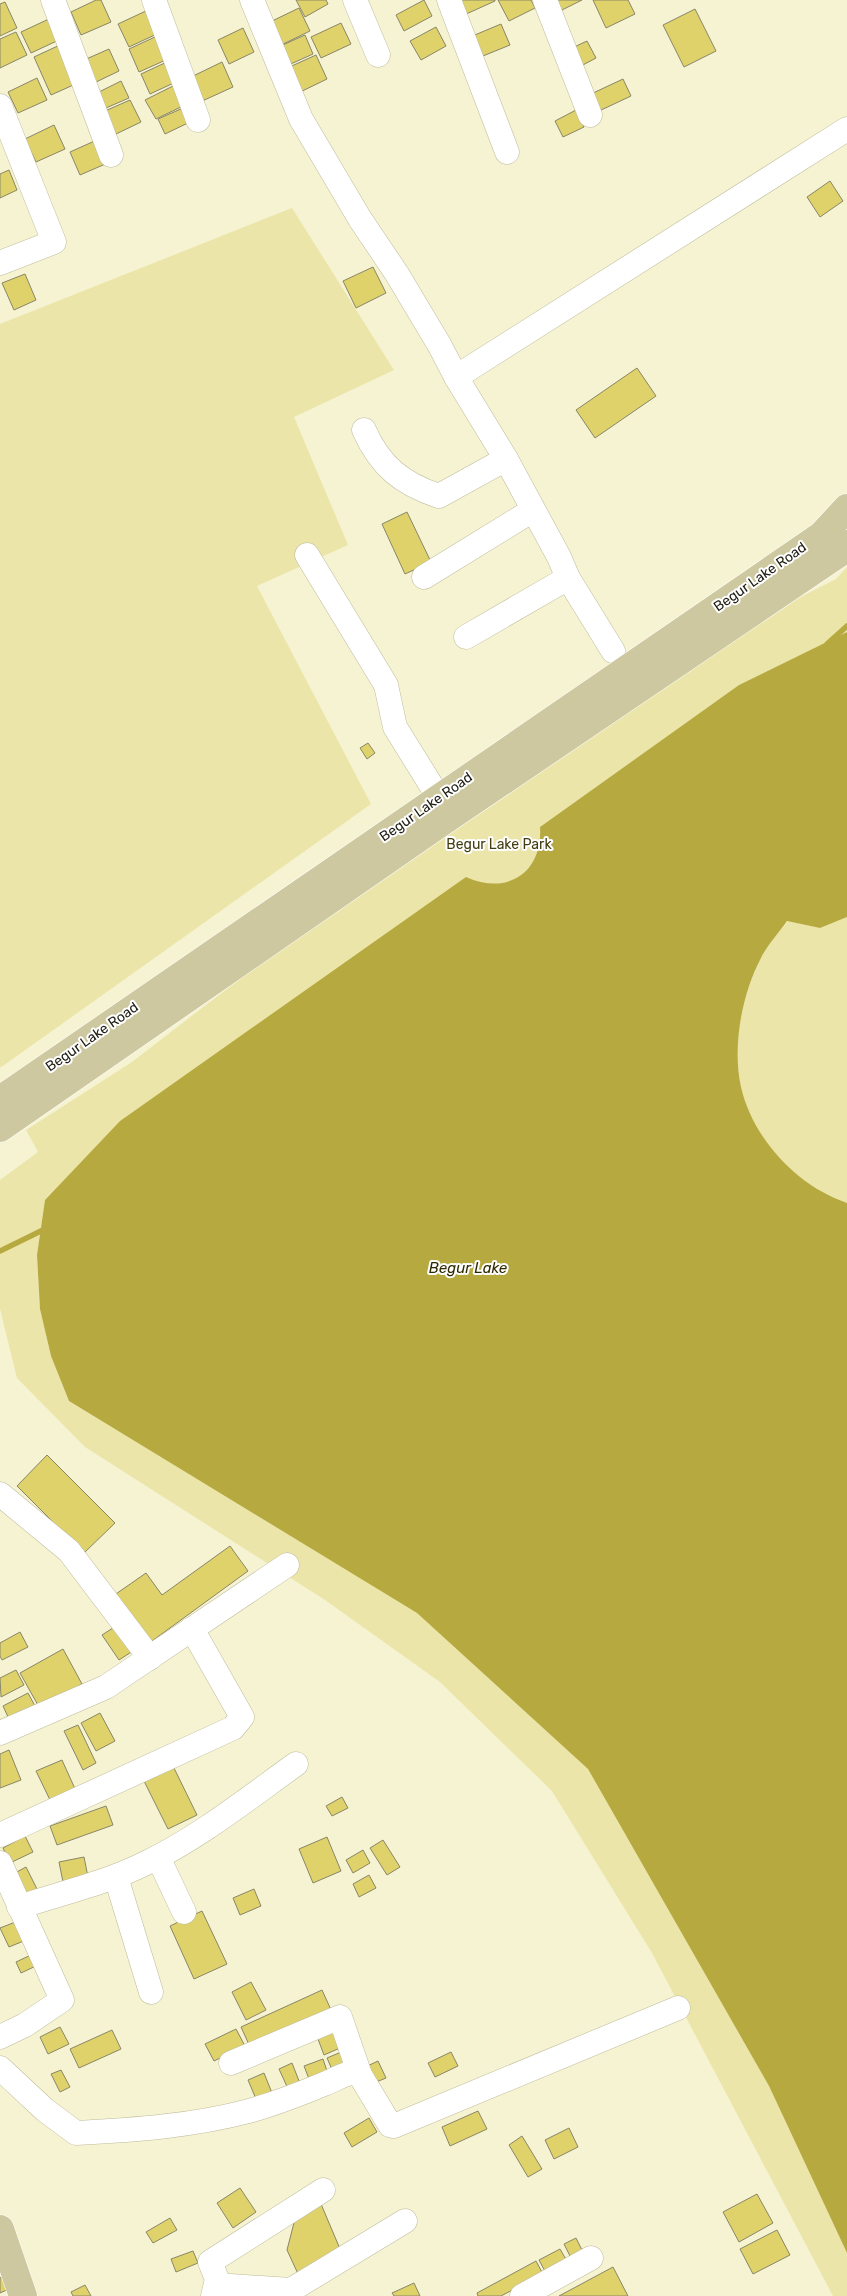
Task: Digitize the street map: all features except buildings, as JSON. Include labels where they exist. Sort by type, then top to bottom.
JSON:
[{"type":"main road","name":"Begur Lake Road","points":[[0,1128],[170,998],[439,798],[822,535],[847,508]]},
{"type":"main road","name":"Begur Lake Road","points":[[0,1100],[170,998],[439,824],[838,554],[847,544]]},
{"type":"main road","points":[[0,2230],[23,2296]]},
{"type":"street","points":[[53,0],[111,155]]},
{"type":"street","points":[[154,0],[198,120]]},
{"type":"street","points":[[252,0],[302,119],[360,220],[416,306],[456,377],[506,459],[559,556],[568,578],[613,651]]},
{"type":"street","points":[[354,0],[378,55]]},
{"type":"street","points":[[449,0],[507,152]]},
{"type":"street","points":[[545,0],[590,115]]},
{"type":"street","points":[[0,106],[54,242],[0,263]]},
{"type":"street","points":[[456,377],[847,129]]},
{"type":"street","points":[[364,430],[373,450],[392,472],[424,491],[439,496],[506,459]]},
{"type":"street","points":[[424,578],[533,510]]},
{"type":"street","points":[[307,555],[386,685],[395,727],[439,798]]},
{"type":"street","points":[[466,637],[568,578]]},
{"type":"street","points":[[0,1494],[69,1552],[150,1658]]},
{"type":"street","points":[[0,1733],[106,1687],[287,1565]]},
{"type":"street","points":[[0,1835],[233,1728],[242,1717],[192,1629]]},
{"type":"street","points":[[20,1907],[116,1877],[158,1857],[207,1828],[296,1764]]},
{"type":"street","points":[[158,1857],[184,1912]]},
{"type":"street","points":[[0,1863],[62,2000],[25,2026],[0,2036]]},
{"type":"street","points":[[116,1877],[151,1992]]},
{"type":"street","points":[[231,2063],[340,2017],[360,2075],[390,2124],[394,2126],[678,2008]]},
{"type":"street","points":[[0,2068],[45,2110],[76,2133],[148,2129],[209,2120],[250,2110],[324,2084],[349,2072],[356,2072],[360,2075]]},
{"type":"street","points":[[323,2190],[210,2262],[216,2272],[214,2290],[291,2290],[405,2221]]},
{"type":"street","points":[[522,2296],[590,2258]]},
{"type":"green space","points":[[292,208],[394,370],[294,417],[348,545],[257,586],[371,804],[0,1068],[0,324]]},
{"type":"green space","name":"Begur Lake Park","points":[[847,567],[847,632],[739,685],[540,827],[536,856],[529,868],[520,876],[509,882],[496,884],[481,883],[466,878],[120,1121],[45,1200],[37,1255],[40,1309],[51,1356],[69,1401],[417,1613],[588,1769],[769,2086],[847,2253],[847,2296],[833,2296],[652,1953],[552,1791],[440,1682],[325,1600],[85,1447],[17,1378],[0,1309],[0,1180],[38,1152],[26,1130],[132,1062],[298,934],[765,615],[836,579]]},
{"type":"green space","points":[[847,917],[847,1203],[811,1185],[794,1173],[766,1142],[755,1125],[741,1087],[738,1071],[738,1038],[744,1004],[754,972],[773,939],[788,921],[820,928]]},
{"type":"water","name":"Begur Lake","points":[[847,632],[847,917],[820,928],[787,921],[770,944],[754,972],[744,1004],[738,1038],[738,1071],[747,1106],[756,1125],[780,1158],[811,1185],[847,1203],[847,2253],[769,2086],[588,1769],[417,1613],[69,1401],[51,1356],[40,1309],[37,1255],[45,1200],[120,1121],[466,877],[496,884],[520,876],[529,868],[536,856],[540,827],[739,685]]},
{"type":"waterway","points":[[827,644],[847,626]]},
{"type":"waterway","points":[[0,1251],[45,1229]]}]
